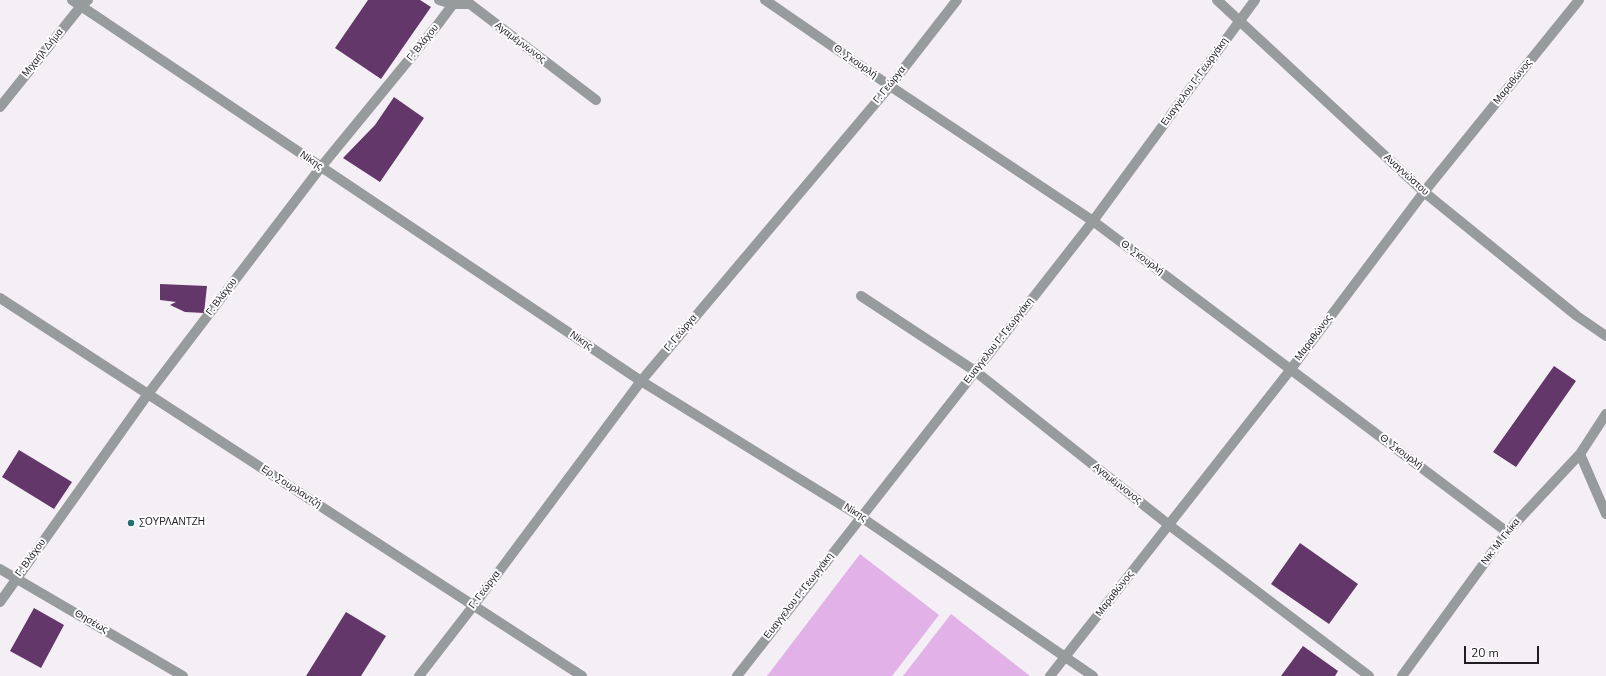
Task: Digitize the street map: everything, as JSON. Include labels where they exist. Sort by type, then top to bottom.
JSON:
[{"type":"street","name":"Νίκης","points":[[72,0],[84,3],[321,167],[641,381],[861,517],[1066,656],[1093,676]]},
{"type":"street","name":"Αγαμέμνωνος","points":[[440,0],[470,4],[596,100]]},
{"type":"street","name":"Θ. Σκουρλή","points":[[765,0],[890,86],[1094,221],[1507,532]]},
{"type":"street","name":"Γ. Γεώργα","points":[[419,676],[474,605],[641,381],[890,86],[957,0]]},
{"type":"street","name":"Αναγνώστου","points":[[1217,0],[1424,192],[1577,316],[1606,336]]},
{"type":"street","name":"Ευαγγελου Γ. Γεωργάκη","points":[[737,676],[1094,221],[1254,0]]},
{"type":"street","name":"Μαραθώνος","points":[[1050,676],[1170,526],[1291,369],[1424,192],[1579,0]]},
{"type":"street","name":"Γ. Βλάχου","points":[[0,602],[148,394],[321,167],[439,23],[454,2]]},
{"type":"street","name":"Μιχαήλ Δήμα","points":[[0,107],[84,3]]},
{"type":"street","name":"Αγαμέμνονος","points":[[861,296],[975,371],[1170,526],[1369,676]]},
{"type":"street","name":"Ερ. Σουρλαντζή","points":[[0,298],[582,676]]},
{"type":"street","name":"Νικ. Μ. Γκίκα","points":[[1402,676],[1507,532],[1580,454],[1606,414]]},
{"type":"street","points":[[1580,454],[1606,514]]},
{"type":"street","name":"Θησέως","points":[[0,568],[16,579],[183,676]]},
{"type":"shaded area","points":[[860,554],[939,615],[892,676],[767,676]]},
{"type":"shaded area","points":[[951,614],[1030,676],[903,676]]},
{"type":"building","points":[[368,0],[420,0],[431,7],[381,79],[335,48]]},
{"type":"building","points":[[394,97],[424,118],[380,182],[343,158],[375,125]]},
{"type":"building","points":[[160,284],[207,286],[204,313],[185,312],[170,305],[176,302],[160,300]]},
{"type":"building","points":[[1554,366],[1576,381],[1516,467],[1493,452]]},
{"type":"building","points":[[19,450],[72,482],[54,509],[2,477]]},
{"type":"building","points":[[1300,543],[1358,584],[1329,624],[1271,584]]},
{"type":"building","points":[[34,608],[64,625],[41,668],[10,651]]},
{"type":"building","points":[[346,612],[386,636],[361,676],[306,676]]},
{"type":"building","points":[[1303,646],[1338,671],[1335,676],[1281,676]]},
{"type":"place","name":"ΣΟΥΡΛΑΝΤΖΗ","points":[[131,523]]}]
